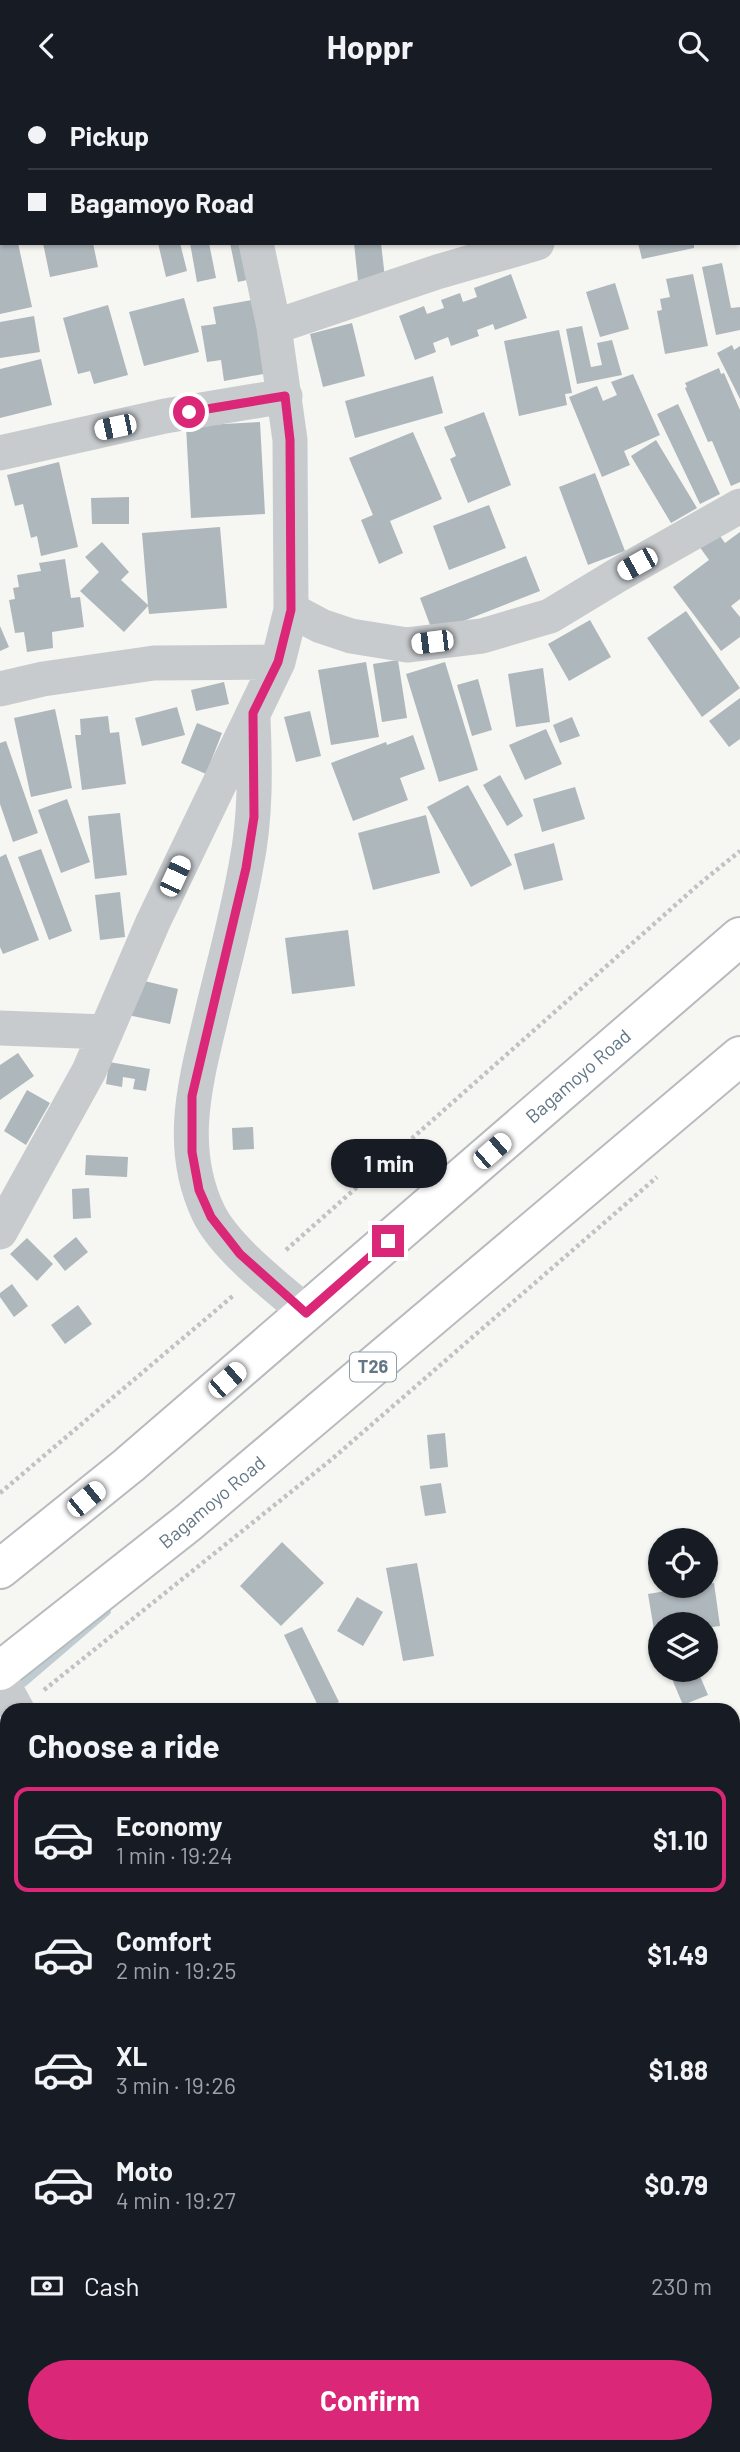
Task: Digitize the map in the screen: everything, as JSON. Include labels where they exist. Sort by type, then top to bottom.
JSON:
[{"type":"highway","name":"Bagamoyo Road","points":[[0,1569],[129,1465],[740,937]]},
{"type":"highway","name":"Bagamoyo Road","points":[[0,1671],[189,1522],[740,1056]]},
{"type":"street","points":[[0,1232],[89,1071],[153,922],[278,662],[291,610],[290,440],[274,327],[257,245]]},
{"type":"street","points":[[274,327],[437,272],[530,245]]},
{"type":"street","points":[[0,453],[166,416],[285,396]]},
{"type":"street","points":[[291,610],[321,626],[351,636],[407,645],[482,636],[550,616],[740,506]]},
{"type":"street","points":[[0,689],[43,679],[154,663],[278,662]]},
{"type":"street","points":[[253,713],[254,817],[246,868],[192,1096],[192,1152],[199,1190],[211,1217],[240,1254],[306,1313]]},
{"type":"street","points":[[0,1028],[106,1032]]},
{"type":"street","points":[[0,1679],[29,1701]]},
{"type":"path","points":[[0,1493],[260,1273],[698,885],[740,851]]},
{"type":"path","points":[[29,1701],[332,1459],[667,1169]]},
{"type":"building","points":[[0,245],[18,245],[32,307],[0,314]]},
{"type":"building","points":[[43,245],[93,245],[98,267],[50,277]]},
{"type":"building","points":[[158,245],[180,245],[187,271],[166,277]]},
{"type":"building","points":[[190,245],[209,245],[216,278],[197,282]]},
{"type":"building","points":[[230,245],[253,245],[260,277],[238,282]]},
{"type":"building","points":[[354,245],[381,245],[385,278],[358,281]]},
{"type":"building","points":[[638,245],[694,245],[694,248],[642,259]]},
{"type":"building","points":[[722,263],[731,308],[740,307],[740,330],[716,335],[702,267]]},
{"type":"building","points":[[511,274],[527,318],[495,330],[493,324],[477,330],[479,336],[451,346],[448,337],[433,343],[436,352],[415,360],[399,316],[424,306],[427,314],[444,308],[441,300],[460,293],[463,302],[477,297],[474,288]]},
{"type":"building","points":[[693,274],[708,346],[665,354],[657,311],[662,310],[660,299],[670,297],[666,279]]},
{"type":"building","points":[[615,283],[629,329],[600,337],[586,292]]},
{"type":"building","points":[[184,298],[199,352],[144,366],[129,312]]},
{"type":"building","points":[[258,299],[269,373],[224,381],[221,360],[207,362],[201,326],[216,324],[213,307]]},
{"type":"building","points":[[108,305],[128,375],[94,384],[90,371],[78,374],[63,318]]},
{"type":"building","points":[[34,316],[40,352],[0,358],[0,322]]},
{"type":"building","points":[[352,323],[365,376],[323,387],[310,334]]},
{"type":"building","points":[[582,326],[591,367],[602,365],[597,343],[612,340],[622,375],[577,384],[566,329]]},
{"type":"building","points":[[559,330],[572,393],[565,394],[567,405],[519,416],[504,341]]},
{"type":"building","points":[[732,345],[734,350],[740,346],[740,399],[717,353]]},
{"type":"building","points":[[41,359],[52,405],[0,418],[0,369]]},
{"type":"building","points":[[719,368],[721,374],[724,373],[740,410],[740,482],[731,486],[712,441],[708,442],[685,388],[685,383]]},
{"type":"building","points":[[633,374],[660,435],[624,451],[630,465],[602,477],[569,397],[597,386],[603,401],[617,395],[611,382]]},
{"type":"building","points":[[433,376],[443,413],[355,438],[345,401]]},
{"type":"building","points":[[678,404],[720,494],[700,504],[657,414]]},
{"type":"building","points":[[484,412],[511,485],[468,503],[450,459],[456,456],[444,427]]},
{"type":"building","points":[[260,422],[265,514],[191,518],[186,426]]},
{"type":"building","points":[[413,432],[442,499],[390,521],[403,553],[379,564],[361,520],[373,515],[349,458]]},
{"type":"building","points":[[656,440],[697,508],[671,523],[631,456]]},
{"type":"building","points":[[59,462],[78,547],[41,556],[37,536],[31,538],[23,504],[15,506],[7,475]]},
{"type":"building","points":[[595,473],[625,551],[588,565],[559,487]]},
{"type":"building","points":[[129,497],[129,524],[92,524],[91,498]]},
{"type":"building","points":[[489,505],[506,548],[449,570],[433,526]]},
{"type":"building","points":[[220,527],[227,608],[149,614],[148,606],[124,632],[80,591],[99,572],[85,557],[102,542],[129,572],[121,580],[148,605],[142,533]]},
{"type":"building","points":[[717,532],[725,543],[740,532],[740,599],[731,606],[740,617],[740,637],[721,651],[673,587],[709,560],[699,546]]},
{"type":"building","points":[[526,556],[540,591],[433,633],[420,598]]},
{"type":"building","points":[[65,559],[71,598],[80,597],[84,627],[52,632],[53,648],[27,652],[24,632],[15,633],[9,600],[15,599],[13,588],[19,587],[17,575],[41,571],[39,563]]},
{"type":"building","points":[[686,611],[740,688],[702,717],[647,638]]},
{"type":"building","points":[[590,620],[611,657],[569,681],[548,644]]},
{"type":"building","points":[[0,626],[9,647],[0,651]]},
{"type":"building","points":[[398,660],[407,718],[382,722],[373,664]]},
{"type":"building","points":[[366,662],[379,737],[331,745],[318,670]]},
{"type":"building","points":[[445,662],[478,770],[439,782],[406,674]]},
{"type":"building","points":[[543,668],[550,722],[516,727],[508,674]]},
{"type":"building","points":[[478,679],[492,730],[472,736],[457,685]]},
{"type":"building","points":[[224,682],[229,704],[196,711],[191,690]]},
{"type":"building","points":[[740,698],[740,739],[729,747],[709,721]]},
{"type":"building","points":[[177,707],[185,735],[142,746],[135,718]]},
{"type":"building","points":[[55,709],[72,788],[31,797],[14,718]]},
{"type":"building","points":[[310,711],[321,756],[296,762],[284,717]]},
{"type":"building","points":[[108,716],[110,733],[119,732],[126,784],[82,790],[75,735],[81,735],[80,719]]},
{"type":"building","points":[[572,717],[580,736],[560,743],[553,725]]},
{"type":"building","points":[[197,723],[222,733],[206,774],[181,763]]},
{"type":"building","points":[[546,729],[562,764],[525,780],[509,745]]},
{"type":"building","points":[[413,735],[425,769],[400,778],[408,800],[353,821],[331,763],[386,742],[387,745]]},
{"type":"building","points":[[6,741],[38,833],[13,842],[0,804],[0,743]]},
{"type":"building","points":[[500,775],[523,816],[507,826],[483,785]]},
{"type":"building","points":[[468,785],[512,865],[471,887],[427,807]]},
{"type":"building","points":[[575,787],[585,819],[542,832],[533,799]]},
{"type":"building","points":[[67,799],[90,862],[61,873],[38,810]]},
{"type":"building","points":[[120,813],[127,875],[95,879],[88,816]]},
{"type":"building","points":[[426,815],[440,873],[373,890],[358,833]]},
{"type":"building","points":[[554,843],[563,880],[524,890],[514,854]]},
{"type":"building","points":[[41,849],[72,931],[49,940],[18,857]]},
{"type":"building","points":[[6,854],[39,940],[3,954],[0,947],[0,857]]},
{"type":"building","points":[[120,892],[125,937],[100,940],[95,895]]},
{"type":"building","points":[[348,930],[355,986],[292,994],[285,938]]},
{"type":"building","points":[[136,979],[178,989],[170,1024],[128,1015]]},
{"type":"building","points":[[18,1053],[34,1076],[0,1100],[0,1065]]},
{"type":"building","points":[[109,1062],[150,1069],[146,1091],[133,1089],[135,1079],[123,1077],[122,1087],[106,1084]]},
{"type":"building","points":[[27,1090],[50,1103],[26,1145],[4,1131]]},
{"type":"building","points":[[253,1127],[254,1149],[233,1150],[232,1128]]},
{"type":"building","points":[[86,1155],[128,1157],[127,1177],[85,1175]]},
{"type":"building","points":[[89,1188],[91,1218],[73,1219],[72,1189]]},
{"type":"building","points":[[76,1237],[88,1252],[65,1271],[53,1256]]},
{"type":"building","points":[[27,1238],[53,1264],[37,1281],[10,1254]]},
{"type":"building","points":[[12,1284],[28,1306],[14,1317],[0,1297],[0,1293]]},
{"type":"building","points":[[78,1305],[92,1324],[65,1344],[51,1325]]},
{"type":"building","points":[[445,1433],[448,1467],[430,1469],[427,1435]]},
{"type":"building","points":[[441,1483],[446,1513],[425,1516],[420,1486]]},
{"type":"building","points":[[282,1542],[324,1583],[281,1626],[240,1586]]},
{"type":"building","points":[[417,1563],[434,1656],[403,1661],[386,1568]]},
{"type":"building","points":[[357,1597],[383,1612],[363,1646],[337,1631]]},
{"type":"building","points":[[649,1598],[716,1598],[720,1626],[718,1612],[651,1612]]},
{"type":"building","points":[[302,1627],[339,1702],[317,1703],[284,1635]]},
{"type":"building","points":[[673,1682],[702,1682],[708,1695],[682,1703]]},
{"type":"waterway","points":[[23,1682],[106,1611]]},
{"type":"route","points":[[189,412],[285,396],[290,440],[291,610],[278,662],[253,713],[254,817],[246,868],[192,1096],[192,1152],[199,1190],[211,1217],[240,1254],[306,1313],[388,1241]]}]
